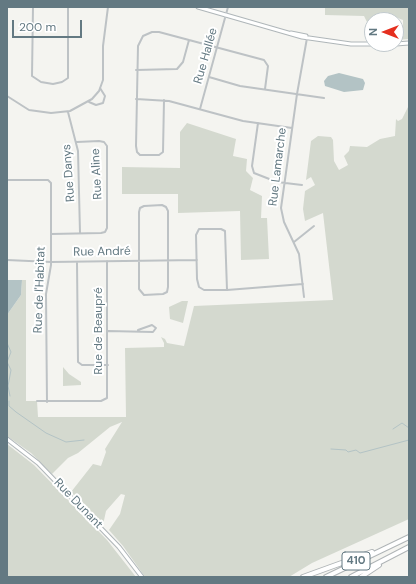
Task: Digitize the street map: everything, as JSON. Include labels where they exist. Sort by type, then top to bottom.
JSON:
[{"type":"highway","name":"410","points":[[326,577],[409,537]]},
{"type":"highway","points":[[304,577],[358,556],[388,547]]},
{"type":"highway","name":"410","points":[[351,577],[409,547]]},
{"type":"highway","points":[[360,577],[391,556]]},
{"type":"street","points":[[33,7],[32,76],[41,82],[53,84],[62,82],[68,78],[68,7]]},
{"type":"street","points":[[7,96],[36,112],[56,114],[68,112],[89,102],[100,88],[103,80],[104,46],[108,7]]},
{"type":"street","points":[[198,7],[302,37],[351,44],[364,44]]},
{"type":"street","name":"Rue Hallée","points":[[200,109],[218,48],[228,7]]},
{"type":"street","points":[[164,100],[163,152],[159,155],[142,155],[137,152],[136,149],[136,70],[139,43],[147,33],[159,32],[267,62],[268,66],[265,89]]},
{"type":"street","name":"Rue Lamarche","points":[[304,297],[300,258],[282,215],[284,183],[307,37]]},
{"type":"street","points":[[136,70],[177,68],[183,62],[190,40]]},
{"type":"street","points":[[209,78],[240,86],[324,98]]},
{"type":"street","points":[[89,102],[96,105],[104,103],[105,96],[100,88]]},
{"type":"street","points":[[136,100],[164,100],[240,120],[292,128]]},
{"type":"street","name":"Rue Danys","points":[[68,112],[77,142],[79,157],[80,234]]},
{"type":"street","points":[[258,123],[252,164],[253,171],[258,176],[284,183],[302,184]]},
{"type":"street","name":"Rue Aline","points":[[77,142],[102,141],[107,146],[108,225],[105,232],[80,234]]},
{"type":"street","name":"Rue de l'Habitat","points":[[7,180],[49,180],[51,262],[46,294],[47,402]]},
{"type":"street","points":[[162,205],[167,209],[168,290],[162,294],[144,295],[141,293],[139,261],[140,208],[144,206],[162,205]]},
{"type":"street","points":[[294,242],[314,226]]},
{"type":"street","points":[[227,290],[226,233],[224,230],[198,230],[196,235],[197,279],[199,287],[206,291],[227,290],[303,284]]},
{"type":"street","points":[[51,234],[80,234]]},
{"type":"street","name":"Rue André","points":[[7,260],[51,262],[197,260]]},
{"type":"street","name":"Rue de Beaupré","points":[[47,402],[106,400],[108,394],[107,261]]},
{"type":"street","points":[[77,262],[78,362],[82,365],[108,365]]},
{"type":"street","points":[[108,331],[138,330],[153,332],[156,328],[152,325],[138,330]]},
{"type":"street","points":[[37,401],[47,402]]},
{"type":"street","name":"Rue Dunant","points":[[7,439],[38,463],[119,547],[142,577]]},
{"type":"shaded area","points":[[325,7],[409,7],[409,39],[404,39],[404,12],[364,12],[364,16],[325,15]]},
{"type":"shaded area","points":[[339,73],[363,79],[365,83],[363,90],[344,92],[325,86],[324,81],[328,76]]},
{"type":"shaded area","points":[[409,105],[409,519],[312,563],[289,577],[145,577],[123,546],[109,530],[120,514],[125,495],[121,494],[106,511],[103,525],[71,492],[93,464],[101,466],[106,452],[105,449],[122,422],[110,427],[78,453],[68,458],[52,474],[31,453],[7,436],[7,315],[21,295],[22,280],[26,280],[26,401],[37,401],[38,417],[126,417],[125,348],[164,347],[161,337],[165,339],[167,343],[184,346],[194,306],[333,300],[323,213],[305,221],[303,209],[305,191],[315,185],[311,177],[306,180],[311,141],[318,136],[331,137],[333,140],[334,161],[339,170],[348,165],[344,156],[349,151],[350,146],[367,147],[380,139],[395,136],[396,119],[398,121],[402,119]]},
{"type":"shaded area","points":[[187,123],[236,139],[233,156],[247,159],[246,171],[253,178],[250,190],[262,196],[261,218],[267,218],[269,259],[241,260],[240,211],[178,213],[178,194],[122,194],[122,167],[180,168],[180,132]]},
{"type":"shaded area","points":[[7,280],[22,280],[21,295],[7,315]]},
{"type":"shaded area","points":[[182,301],[188,301],[183,323],[170,319],[169,307]]},
{"type":"shaded area","points":[[63,367],[69,374],[81,382],[81,385],[63,386]]},
{"type":"shaded area","points":[[7,444],[34,465],[107,540],[136,577],[7,577]]},
{"type":"waterway","points":[[7,343],[11,352],[7,362],[11,370],[8,386],[10,396]]},
{"type":"waterway","points":[[9,401],[9,406],[46,433],[66,442],[84,440]]},
{"type":"waterway","points":[[393,429],[402,423],[409,428]]},
{"type":"waterway","points":[[331,449],[346,450],[348,452],[356,450],[360,453],[409,440]]}]
